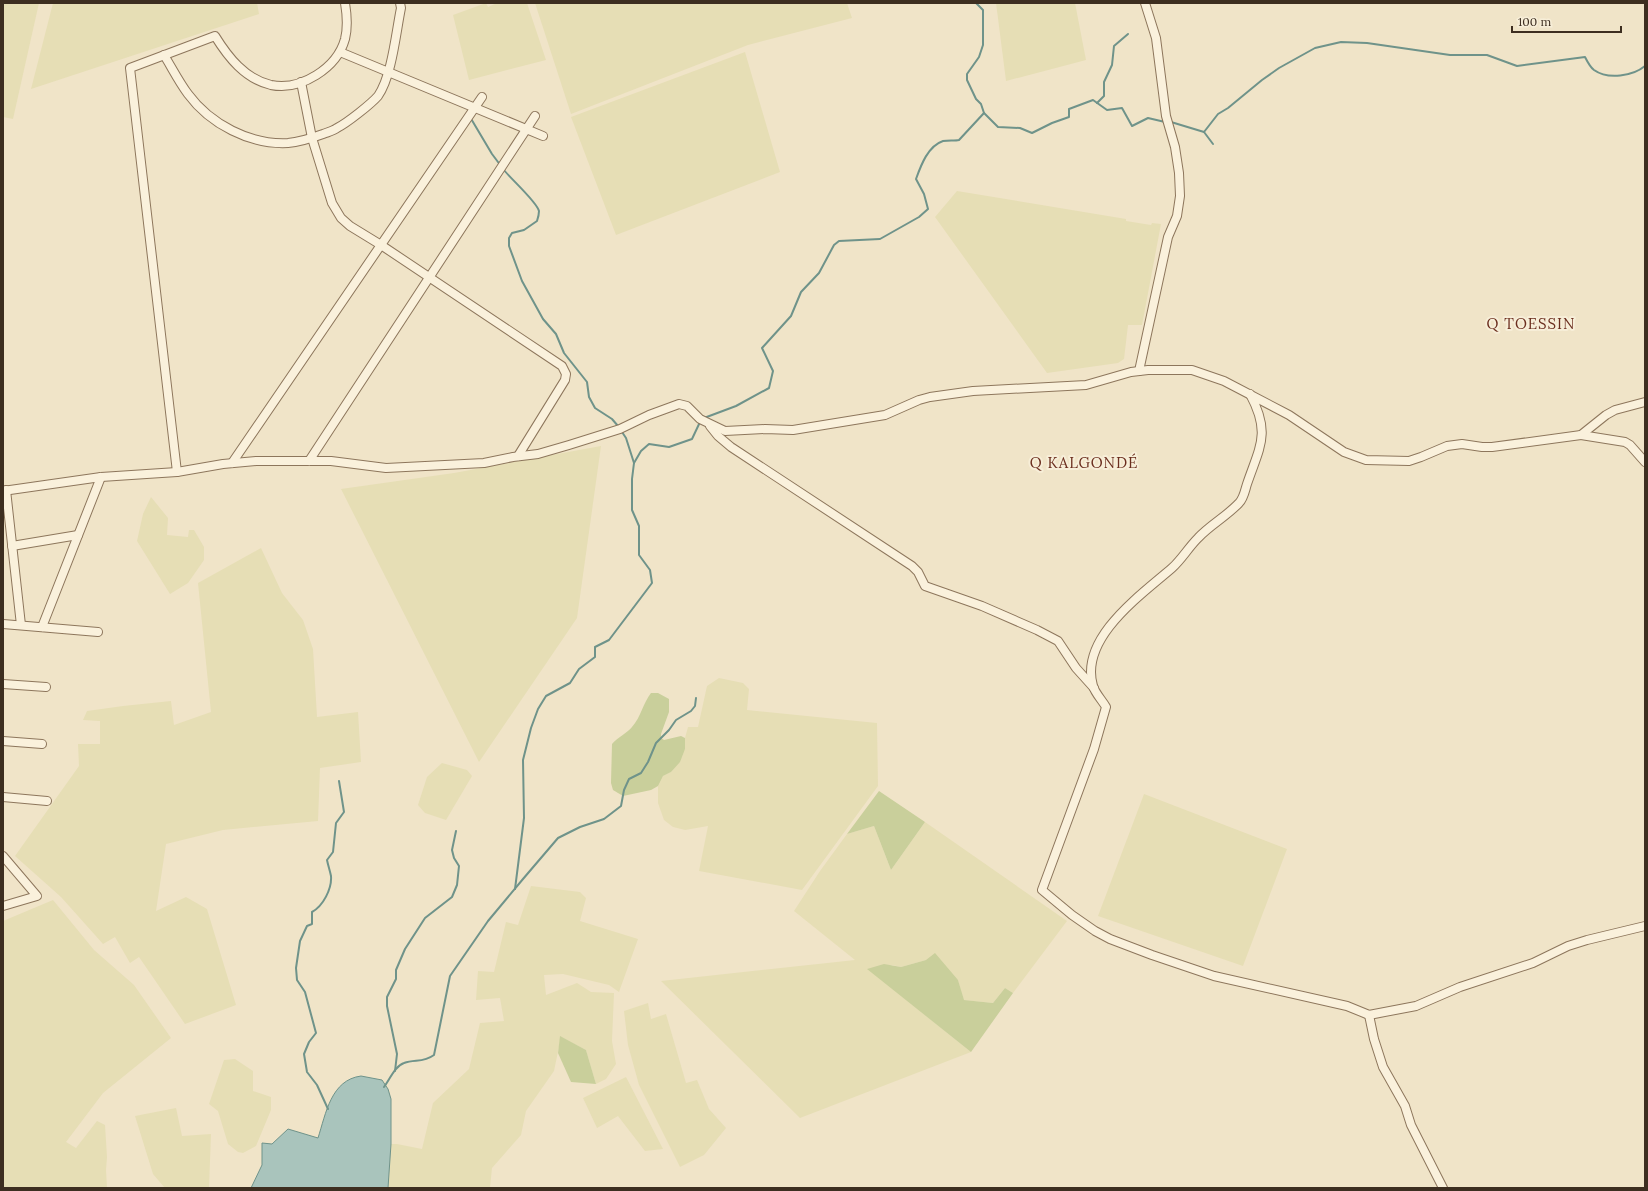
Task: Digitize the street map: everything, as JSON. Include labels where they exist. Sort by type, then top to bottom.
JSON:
[{"type":"street","points":[[177,472],[130,68],[215,36],[227,55],[238,67],[255,78],[271,85],[292,85],[307,80],[322,71],[340,52],[345,38],[347,21],[345,3]]},
{"type":"street","points":[[164,55],[188,95],[204,111],[222,125],[243,136],[265,142],[288,143],[312,138],[337,128],[357,114],[378,96],[388,72],[401,8],[400,3]]},
{"type":"street","points":[[1139,371],[1168,238],[1176,216],[1180,196],[1179,173],[1175,147],[1166,116],[1156,38],[1145,3]]},
{"type":"street","points":[[340,52],[543,136]]},
{"type":"street","points":[[301,82],[312,138],[332,203],[341,218],[350,226],[381,245],[562,366],[566,374],[565,380],[518,456]]},
{"type":"street","points":[[232,463],[482,97]]},
{"type":"street","points":[[309,461],[535,116]]},
{"type":"street","points":[[22,626],[4,491],[101,476],[177,472],[232,463],[284,460],[331,461],[386,468],[484,463],[518,456],[538,454],[620,429],[649,415],[679,404],[687,406],[700,420],[725,431],[765,429],[793,430],[885,416],[919,400],[930,397],[973,391],[1086,385],[1139,371],[1192,370],[1224,381],[1250,394],[1289,415],[1344,452],[1366,460],[1408,461],[1447,446],[1462,444],[1482,448],[1581,435],[1630,444],[1645,462]]},
{"type":"street","points":[[1094,688],[1092,666],[1095,653],[1113,621],[1178,562],[1198,538],[1240,503],[1260,451],[1262,435],[1258,410],[1250,394]]},
{"type":"street","points":[[1581,435],[1606,415],[1615,410],[1645,402]]},
{"type":"street","points":[[708,424],[718,436],[731,447],[912,566],[918,572],[925,586],[982,606],[1037,630],[1058,641],[1076,668],[1094,688],[1106,707],[1094,749],[1042,890],[1072,915],[1095,931],[1110,939],[1152,955],[1214,976],[1347,1006],[1369,1016],[1416,1006],[1460,987],[1533,963],[1568,946],[1586,940],[1645,926]]},
{"type":"street","points":[[42,627],[101,476]]},
{"type":"street","points":[[12,546],[78,535]]},
{"type":"street","points":[[3,624],[98,632]]},
{"type":"street","points":[[3,684],[46,687]]},
{"type":"street","points":[[3,741],[42,744]]},
{"type":"street","points":[[3,797],[47,802]]},
{"type":"street","points":[[3,856],[37,896],[3,906]]},
{"type":"street","points":[[1369,1016],[1374,1039],[1383,1067],[1405,1106],[1411,1124],[1443,1188]]},
{"type":"shaded area","points":[[3,3],[39,3],[13,119],[3,117]]},
{"type":"shaded area","points":[[53,3],[257,3],[259,14],[31,89]]},
{"type":"shaded area","points":[[486,3],[488,7],[497,3],[527,3],[546,60],[469,80],[453,15]]},
{"type":"shaded area","points":[[535,3],[847,3],[852,18],[748,45],[571,114]]},
{"type":"shaded area","points":[[996,3],[1075,3],[1086,60],[1006,81]]},
{"type":"shaded area","points":[[745,52],[780,172],[616,235],[571,117]]},
{"type":"shaded area","points":[[957,191],[1126,219],[1126,221],[1151,225],[1152,223],[1161,224],[1142,325],[1128,325],[1124,359],[1118,363],[1047,373],[935,217]]},
{"type":"shaded area","points":[[601,446],[577,618],[479,762],[341,489],[454,473]]},
{"type":"shaded area","points":[[151,497],[168,518],[167,535],[188,537],[189,530],[194,530],[204,547],[204,560],[188,583],[170,594],[137,541],[143,514]]},
{"type":"shaded area","points":[[261,548],[282,593],[303,620],[313,649],[317,717],[358,712],[361,762],[320,768],[318,821],[223,830],[166,844],[156,911],[186,897],[207,909],[236,1005],[185,1024],[139,957],[130,963],[115,937],[103,944],[61,897],[15,856],[79,766],[78,744],[100,744],[100,721],[83,720],[87,711],[171,701],[174,725],[211,712],[198,583]]},
{"type":"shaded area","points":[[719,678],[743,683],[749,689],[747,710],[877,723],[878,786],[802,890],[699,871],[708,826],[685,830],[673,827],[664,820],[658,803],[658,786],[663,776],[671,772],[685,749],[685,738],[688,727],[698,727],[707,686]]},
{"type":"shaded area","points":[[442,763],[467,770],[472,776],[446,820],[425,813],[418,805],[427,777]]},
{"type":"shaded area","points":[[1144,794],[1287,849],[1243,966],[1098,916]]},
{"type":"shaded area","points":[[925,822],[1067,921],[1013,993],[1005,988],[993,1003],[963,1000],[958,980],[926,960],[901,967],[892,965],[868,969],[971,1052],[800,1118],[661,981],[855,960],[794,911],[820,871],[847,834],[874,826],[891,870]]},
{"type":"shaded area","points":[[531,886],[580,892],[586,898],[580,921],[638,939],[619,992],[609,985],[563,974],[544,975],[546,995],[577,983],[591,992],[614,993],[612,1041],[616,1064],[606,1079],[596,1084],[586,1050],[561,1037],[554,1071],[526,1111],[521,1135],[492,1168],[490,1188],[388,1188],[391,1144],[422,1149],[433,1103],[469,1069],[480,1023],[504,1021],[500,998],[476,1000],[478,971],[494,972],[506,922],[518,925]]},
{"type":"shaded area","points":[[53,900],[94,950],[134,985],[171,1038],[103,1093],[66,1142],[76,1148],[97,1121],[105,1125],[107,1188],[3,1188],[3,921]]},
{"type":"shaded area","points":[[648,1003],[651,1019],[666,1014],[686,1083],[697,1080],[709,1109],[726,1128],[704,1155],[680,1167],[639,1085],[628,1045],[624,1011]]},
{"type":"shaded area","points":[[235,1059],[253,1071],[253,1091],[271,1097],[271,1110],[256,1146],[243,1153],[238,1152],[228,1144],[218,1111],[209,1104],[224,1060]]},
{"type":"shaded area","points":[[626,1077],[663,1149],[645,1151],[618,1116],[597,1128],[583,1098]]},
{"type":"shaded area","points":[[176,1108],[182,1136],[211,1134],[209,1188],[165,1188],[153,1174],[135,1116]]},
{"type":"green space","points":[[651,693],[658,693],[669,699],[669,712],[661,738],[664,740],[681,736],[685,738],[685,749],[680,762],[671,772],[663,776],[658,786],[651,790],[623,796],[613,790],[611,783],[612,744],[635,723]]},
{"type":"green space","points":[[879,791],[925,822],[891,870],[874,826],[847,834]]},
{"type":"green space","points":[[935,953],[958,980],[964,1000],[993,1003],[1005,988],[1013,993],[971,1052],[867,969],[884,964],[901,967],[926,960]]},
{"type":"green space","points":[[560,1036],[586,1050],[596,1084],[571,1082],[558,1053]]},
{"type":"water","points":[[361,1076],[382,1080],[388,1089],[391,1099],[391,1144],[388,1188],[251,1188],[262,1165],[262,1143],[272,1144],[288,1129],[318,1138],[327,1108],[336,1091],[351,1079]]},
{"type":"waterway","points":[[976,3],[983,10],[983,45],[979,57],[967,74],[967,80],[976,99],[981,104],[984,113]]},
{"type":"waterway","points":[[1097,103],[1104,96],[1104,82],[1112,65],[1114,46],[1128,34]]},
{"type":"waterway","points":[[1204,132],[1218,114],[1228,108],[1279,68],[1315,48],[1341,42],[1367,43],[1450,55],[1487,55],[1517,66],[1585,57],[1594,70],[1613,76],[1620,76],[1634,72],[1645,66]]},
{"type":"waterway","points":[[704,418],[736,406],[769,388],[773,371],[762,348],[791,316],[801,292],[819,273],[834,245],[839,241],[880,239],[919,217],[928,209],[924,194],[916,179],[929,152],[938,143],[943,141],[959,140],[984,113],[998,127],[1020,128],[1032,133],[1052,123],[1069,117],[1069,109],[1093,100],[1107,110],[1122,108],[1132,126],[1148,118],[1165,122]]},
{"type":"waterway","points":[[470,117],[501,166]]},
{"type":"waterway","points":[[1171,122],[1204,132],[1213,144]]},
{"type":"waterway","points":[[503,169],[529,196],[539,211],[537,221],[524,230],[512,233],[509,238],[509,246],[522,281],[543,319],[556,334],[564,353],[587,382],[589,397],[595,408],[612,419],[618,426]]},
{"type":"waterway","points":[[515,889],[524,818],[523,760],[531,728],[538,709],[546,696],[570,683],[579,669],[595,657],[595,647],[609,640],[652,583],[650,570],[639,555],[639,526],[632,510],[632,479],[634,463],[641,451],[649,444],[669,447],[692,439],[700,422]]},
{"type":"waterway","points":[[622,432],[626,438],[634,463]]},
{"type":"waterway","points":[[384,1087],[395,1070],[404,1063],[423,1060],[434,1055],[450,976],[488,921],[558,838],[580,827],[604,819],[621,806],[624,790],[629,779],[641,773],[648,762],[656,743],[669,730],[676,720],[691,711],[695,706],[696,698]]},
{"type":"waterway","points":[[328,1109],[317,1085],[307,1072],[304,1054],[309,1042],[316,1033],[305,992],[297,980],[296,968],[300,941],[307,926],[312,924],[312,912],[320,906],[326,897],[330,886],[331,876],[327,860],[333,852],[336,823],[344,812],[339,781]]},
{"type":"waterway","points":[[395,1071],[397,1054],[387,1006],[387,997],[396,979],[396,970],[405,949],[425,918],[452,897],[457,885],[459,866],[454,858],[452,850],[456,831]]},
{"type":"district","name":"Q TOESSIN","points":[[1531,324]]},
{"type":"district","name":"Q KALGONDÉ","points":[[1084,463]]}]
